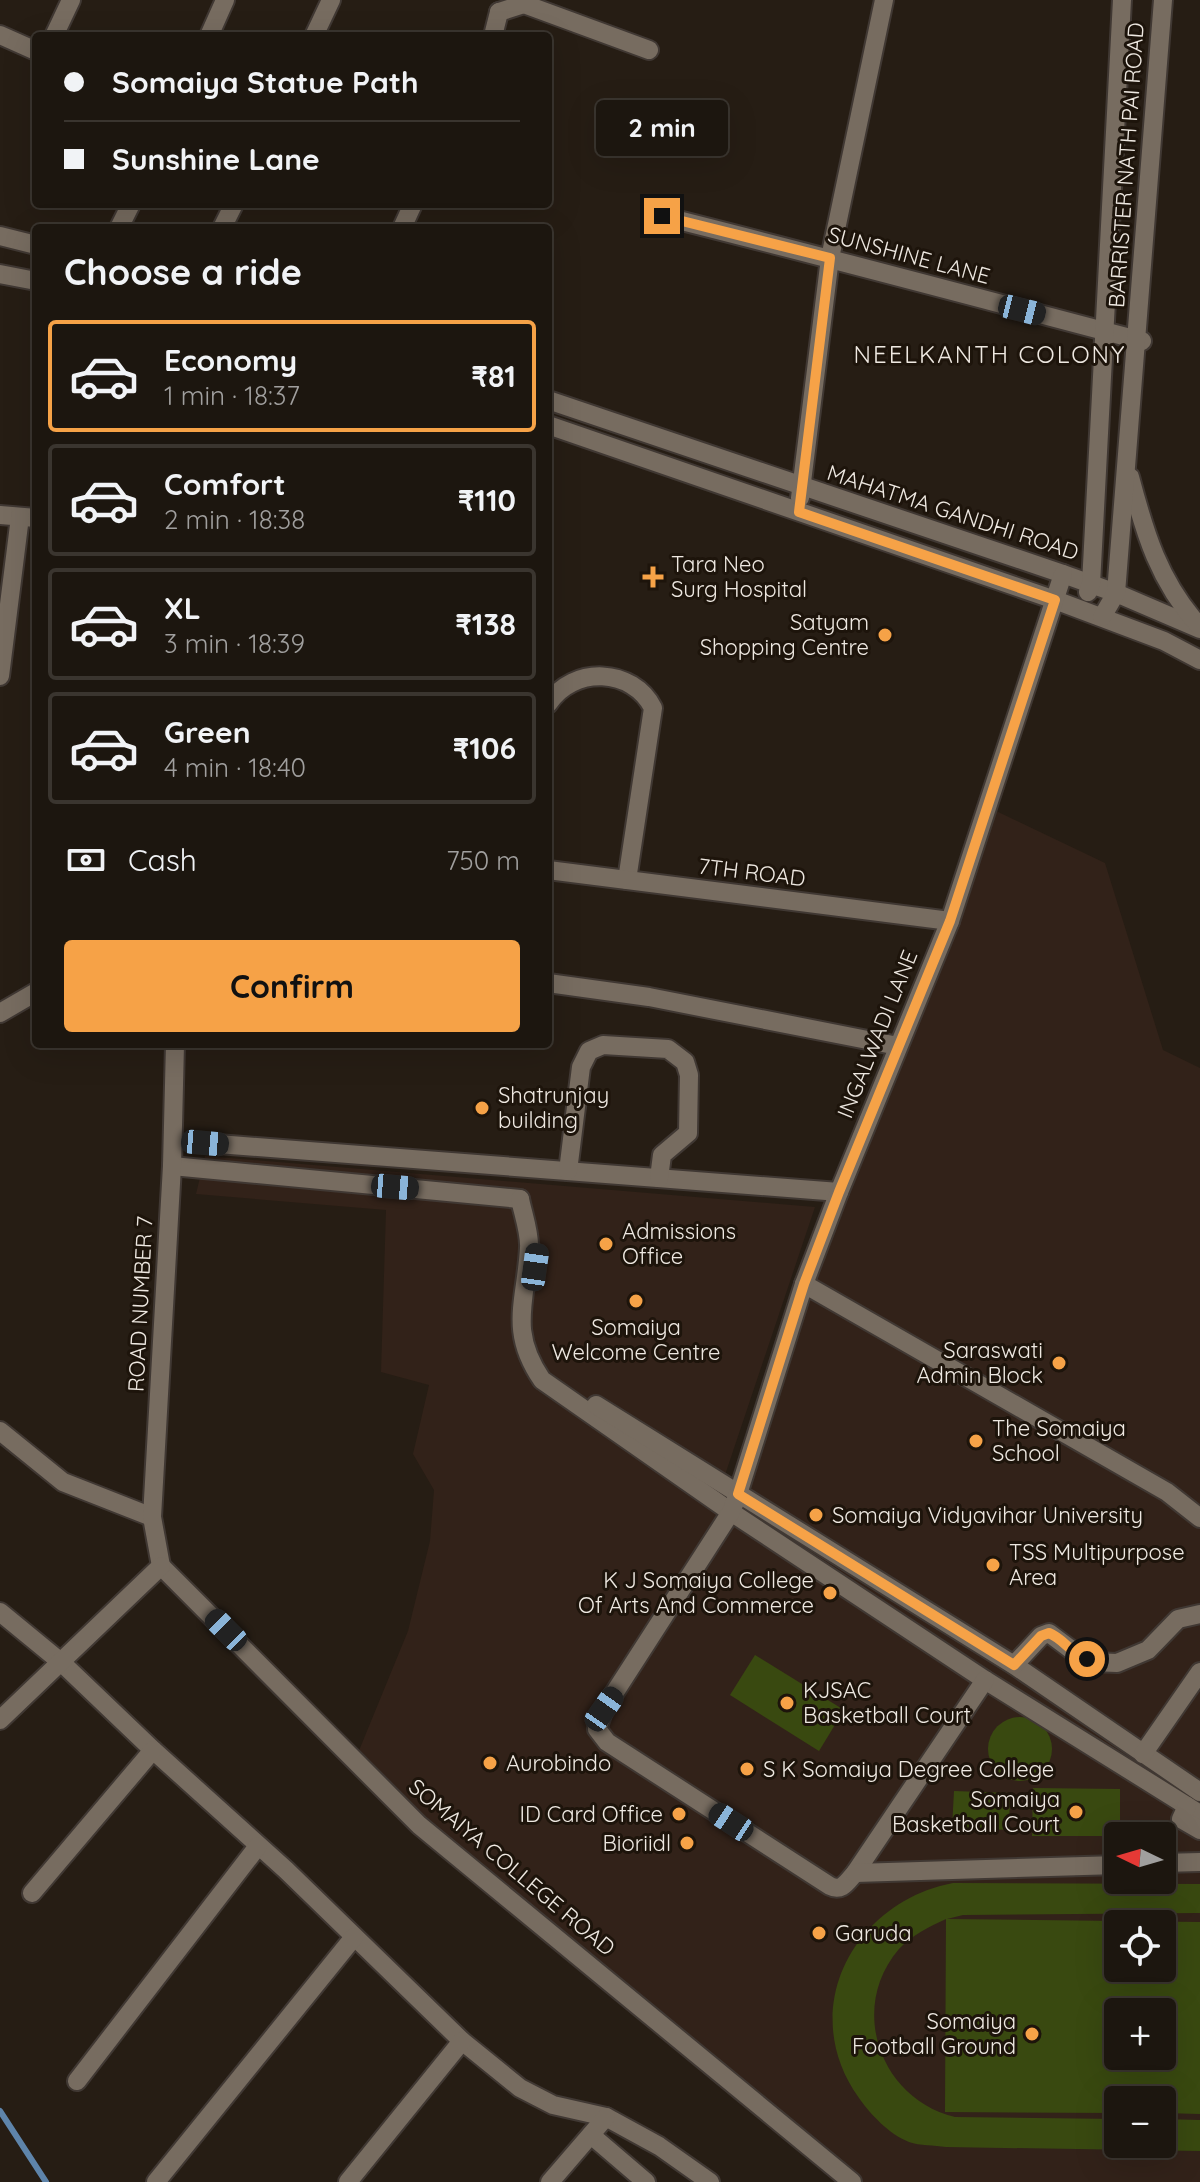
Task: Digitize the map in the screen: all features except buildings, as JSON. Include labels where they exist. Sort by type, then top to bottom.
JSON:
[{"type":"street","points":[[56,32],[71,0]]},
{"type":"street","points":[[211,32],[225,0]]},
{"type":"street","points":[[316,32],[331,0]]},
{"type":"street","points":[[799,512],[830,258],[884,0]]},
{"type":"street","points":[[1082,610],[1091,584],[1122,0]]},
{"type":"street","name":"BARRISTER NATH PAI ROAD","points":[[1102,617],[1116,593],[1140,341],[1163,0]]},
{"type":"street","points":[[493,32],[495,6],[524,4],[649,50]]},
{"type":"street","points":[[0,35],[32,49]]},
{"type":"street","name":"SUNSHINE LANE","points":[[662,216],[1140,341]]},
{"type":"street","points":[[0,236],[32,244]]},
{"type":"street","points":[[0,274],[32,280]]},
{"type":"street","name":"MAHATMA GANDHI ROAD","points":[[552,401],[1063,574],[1200,628]]},
{"type":"street","points":[[552,426],[1055,600],[1164,641],[1200,660]]},
{"type":"street","points":[[1127,463],[1158,567],[1180,605],[1200,628]]},
{"type":"street","points":[[0,515],[28,518],[0,676]]},
{"type":"street","name":"INGALWADI LANE","points":[[855,1873],[843,1887],[830,1886],[607,1742],[597,1729],[604,1709],[731,1512],[804,1284],[950,921],[1063,574]]},
{"type":"street","points":[[552,700],[572,682],[600,674],[627,680],[647,695],[653,708],[627,880]]},
{"type":"street","name":"7TH ROAD","points":[[552,871],[950,921]]},
{"type":"street","points":[[552,984],[649,997],[898,1046]]},
{"type":"street","points":[[0,1013],[32,994]]},
{"type":"street","points":[[568,1171],[581,1067],[589,1051],[603,1045],[668,1049],[685,1062],[689,1075],[688,1133],[662,1155],[659,1178]]},
{"type":"street","name":"ROAD NUMBER 7","points":[[161,1566],[152,1517],[172,1166],[175,1048]]},
{"type":"street","points":[[205,1143],[839,1192]]},
{"type":"street","points":[[172,1166],[520,1199]]},
{"type":"street","points":[[520,1199],[539,1244],[530,1325],[538,1354],[562,1384],[740,1489],[1014,1665],[1143,1754],[1196,1804]]},
{"type":"street","points":[[520,1199],[530,1245],[521,1327],[529,1361],[557,1392],[731,1512],[985,1680],[1196,1804]]},
{"type":"street","points":[[804,1284],[1167,1492],[1200,1518]]},
{"type":"street","points":[[0,1431],[63,1482],[152,1517]]},
{"type":"street","points":[[0,1720],[161,1566]]},
{"type":"street","name":"SOMAIYA COLLEGE ROAD","points":[[161,1566],[419,1825],[852,2182]]},
{"type":"street","points":[[0,1612],[62,1663],[462,2041],[520,2088],[553,2105],[606,2117],[659,2146],[710,2182]]},
{"type":"street","points":[[1014,1665],[1041,1636],[1049,1633],[1067,1648],[1093,1662],[1107,1664],[1126,1661],[1157,1644],[1178,1619],[1200,1614]]},
{"type":"street","points":[[1143,1754],[1200,1672]]},
{"type":"street","points":[[855,1873],[985,1680]]},
{"type":"street","points":[[32,1893],[153,1750]]},
{"type":"street","points":[[1196,1804],[1181,1819],[1200,1830]]},
{"type":"street","points":[[77,2081],[258,1846]]},
{"type":"street","points":[[1176,1863],[1200,1862]]},
{"type":"street","points":[[855,1873],[1104,1865]]},
{"type":"street","points":[[156,2182],[354,1937]]},
{"type":"street","points":[[348,2182],[462,2041]]},
{"type":"street","points":[[550,2182],[606,2117]]},
{"type":"street","points":[[591,2135],[646,2182]]},
{"type":"shaded area","name":"Somaiya Vidyavihar University","points":[[990,808],[1105,863],[1163,1050],[1200,1068],[1200,2182],[859,2182],[425,1821],[358,1753],[408,1631],[430,1541],[434,1490],[413,1454],[429,1385],[381,1372],[386,1210],[196,1194],[205,1156],[815,1207],[725,1475],[741,1484],[808,1287]]},
{"type":"green space","name":"KJSAC Basketball Court","points":[[755,1655],[844,1710],[819,1751],[730,1695]]},
{"type":"green space","points":[[1020,1717],[1038,1723],[1046,1731],[1052,1749],[1046,1767],[1038,1775],[1020,1781],[1002,1775],[994,1767],[988,1749],[994,1731],[1002,1723]]},
{"type":"green space","name":"Somaiya Basketball Court","points":[[1033,1788],[1120,1789],[1120,1822],[1104,1822],[1104,1836],[1032,1836]]},
{"type":"green space","points":[[954,1791],[1010,1793],[1009,1830],[952,1828]]},
{"type":"green space","points":[[953,1883],[1104,1884],[1104,1894],[1176,1894],[1176,1884],[1200,1884],[1200,1913],[1104,1910],[1104,1914],[963,1915],[947,1919],[1104,1921],[1104,1982],[1176,1982],[1176,1922],[1200,1922],[1200,2114],[1176,2113],[1176,2086],[1104,2086],[1104,2113],[945,2112],[946,1919],[915,1935],[899,1949],[884,1972],[876,1998],[875,2023],[880,2048],[891,2071],[907,2091],[929,2107],[955,2117],[1104,2119],[1104,2149],[946,2147],[909,2142],[894,2134],[859,2098],[841,2065],[833,2030],[835,1997],[845,1965],[863,1936],[887,1912],[918,1894]]},
{"type":"green space","points":[[1176,2119],[1200,2120],[1200,2151],[1176,2151]]},
{"type":"waterway","points":[[0,2111],[46,2182]]},
{"type":"place","name":"Tara Neo Surg Hospital","points":[[653,577]]},
{"type":"place","name":"Satyam Shopping Centre","points":[[885,635]]},
{"type":"place","name":"Shatrunjay building","points":[[482,1108]]},
{"type":"place","name":"Admissions Office","points":[[606,1244]]},
{"type":"place","name":"Somaiya Welcome Centre","points":[[636,1301]]},
{"type":"place","name":"Saraswati Admin Block","points":[[1059,1363]]},
{"type":"place","name":"The Somaiya School","points":[[976,1441]]},
{"type":"place","name":"Somaiya Vidyavihar University","points":[[816,1515]]},
{"type":"place","name":"TSS Multipurpose Area","points":[[993,1565]]},
{"type":"place","name":"K J Somaiya College Of Arts And Commerce","points":[[830,1593]]},
{"type":"place","name":"KJSAC Basketball Court","points":[[787,1703]]},
{"type":"place","name":"Aurobindo","points":[[490,1763]]},
{"type":"place","name":"S K Somaiya Degree College","points":[[747,1769]]},
{"type":"place","name":"Somaiya Basketball Court","points":[[1076,1812]]},
{"type":"place","name":"ID Card Office","points":[[679,1814]]},
{"type":"place","name":"Bioriidl","points":[[687,1843]]},
{"type":"place","name":"Garuda","points":[[819,1933]]},
{"type":"place","name":"Somaiya Football Ground","points":[[1032,2034]]},
{"type":"district","name":"NEELKANTH COLONY","points":[[990,354]]},
{"type":"route","points":[[662,216],[830,258],[799,512],[1055,600],[950,921],[804,1284],[738,1494],[1014,1665],[1045,1633],[1056,1636],[1067,1648],[1087,1659]]}]
